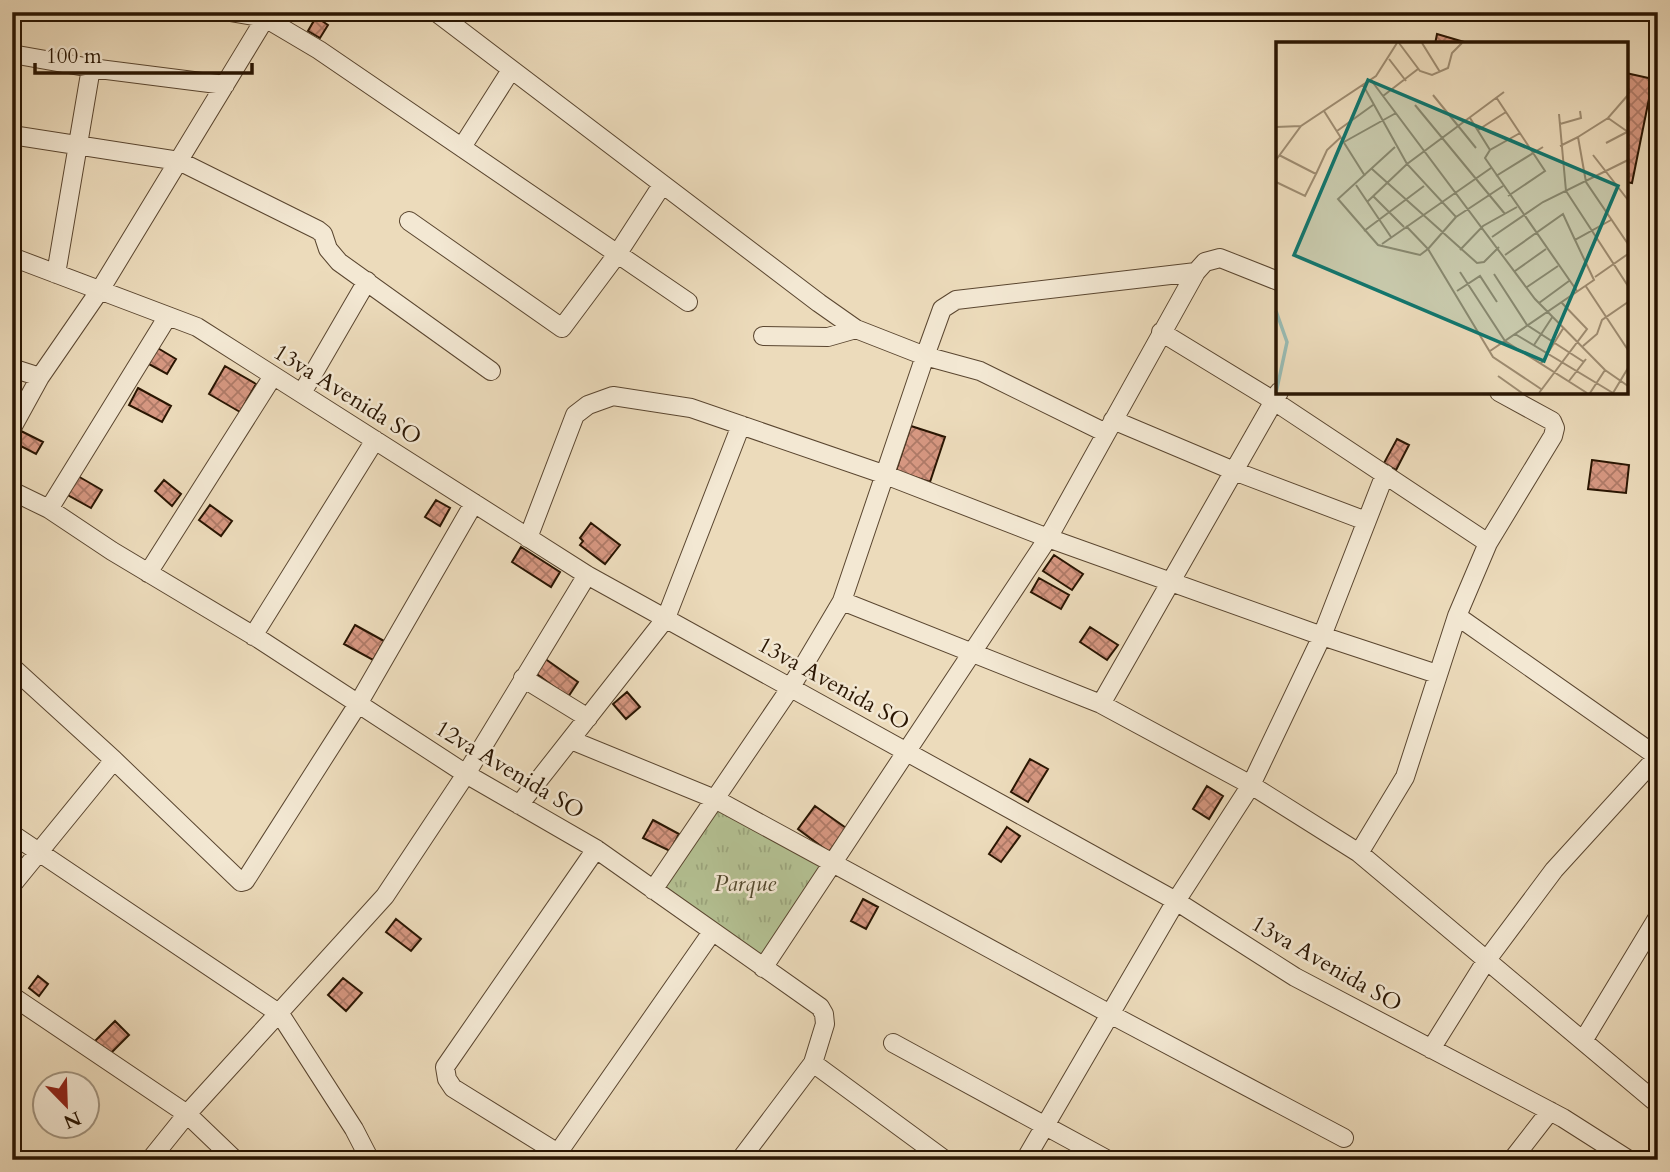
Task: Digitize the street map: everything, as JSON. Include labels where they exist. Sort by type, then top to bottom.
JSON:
[{"type":"street","points":[[230,12],[267,15],[688,302]]},
{"type":"street","points":[[436,12],[662,185],[856,328],[925,356],[980,372],[1110,426],[1366,521]]},
{"type":"street","points":[[12,428],[40,377],[100,290],[267,15]]},
{"type":"street","points":[[12,54],[90,68],[225,85]]},
{"type":"street","points":[[57,274],[90,68]]},
{"type":"street","points":[[462,147],[511,70]]},
{"type":"street","points":[[12,135],[179,161],[318,229],[323,234],[328,249],[340,262],[491,371]]},
{"type":"street","points":[[409,221],[560,328],[565,326],[618,253],[662,185]]},
{"type":"street","name":"13va Avenida SO","points":[[12,257],[197,327],[587,575],[1176,901],[1295,977],[1550,1111],[1629,1160]]},
{"type":"street","points":[[763,968],[1048,538],[1196,272],[1205,262],[1220,258],[1276,280]]},
{"type":"street","points":[[653,890],[791,687],[842,601],[883,474],[942,309],[956,300],[1196,272]]},
{"type":"street","points":[[302,393],[367,281]]},
{"type":"street","points":[[49,509],[168,316]]},
{"type":"street","points":[[763,336],[828,337],[856,328]]},
{"type":"street","points":[[1161,332],[1277,396],[1385,474],[1488,543]]},
{"type":"street","points":[[12,368],[40,377]]},
{"type":"street","points":[[148,573],[273,376]]},
{"type":"street","points":[[1359,853],[1405,777],[1457,615],[1488,543],[1553,436],[1555,428],[1552,421],[1503,394]]},
{"type":"street","points":[[528,538],[575,415],[588,405],[613,396],[691,408],[883,474],[1048,538],[1322,636],[1437,674]]},
{"type":"street","points":[[1101,704],[1277,396]]},
{"type":"street","points":[[519,805],[666,618],[741,425]]},
{"type":"street","points":[[253,636],[375,440]]},
{"type":"street","points":[[1025,1160],[1176,901],[1251,785],[1322,636],[1385,474]]},
{"type":"street","name":"12va Avenida SO","points":[[12,491],[49,509],[253,636],[466,774],[596,849],[820,1007],[825,1024],[813,1063],[740,1160]]},
{"type":"street","points":[[12,667],[243,882],[358,704],[474,503]]},
{"type":"street","points":[[150,1160],[187,1114],[385,897],[466,774],[587,575]]},
{"type":"street","points":[[842,601],[1101,704],[1251,785],[1359,853],[1658,1104]]},
{"type":"street","points":[[1432,1049],[1486,961],[1554,870],[1658,757],[1457,615]]},
{"type":"street","points":[[523,678],[588,718]]},
{"type":"street","points":[[571,740],[715,799],[1344,1138]]},
{"type":"street","points":[[12,884],[114,760]]},
{"type":"street","points":[[12,834],[280,1014],[354,1129],[370,1160]]},
{"type":"street","points":[[596,849],[445,1067],[447,1079],[453,1088],[560,1158],[712,932]]},
{"type":"street","points":[[1583,1041],[1658,917]]},
{"type":"street","points":[[12,996],[187,1114],[235,1160]]},
{"type":"street","points":[[893,1043],[1108,1160]]},
{"type":"street","points":[[813,1063],[925,1154],[944,1160]]},
{"type":"street","points":[[1512,1160],[1550,1111]]},
{"type":"green space","name":"Parque","points":[[715,799],[832,864],[763,968],[653,890]]},
{"type":"building","points":[[316,17],[328,25],[320,38],[308,31]]},
{"type":"building","points":[[1437,34],[1464,42],[1435,42]]},
{"type":"building","points":[[1628,73],[1653,79],[1632,183],[1628,182]]},
{"type":"building","points":[[156,347],[176,359],[167,374],[147,363]]},
{"type":"building","points":[[225,366],[256,384],[240,412],[209,394]]},
{"type":"building","points":[[138,388],[171,406],[162,422],[129,405]]},
{"type":"building","points":[[911,426],[945,437],[930,482],[896,471]]},
{"type":"building","points":[[21,431],[43,442],[36,454],[15,443]]},
{"type":"building","points":[[1397,439],[1409,445],[1396,470],[1384,463]]},
{"type":"building","points":[[1592,460],[1629,465],[1626,493],[1588,489]]},
{"type":"building","points":[[76,475],[102,490],[91,508],[66,494]]},
{"type":"building","points":[[164,480],[181,494],[172,506],[155,491]]},
{"type":"building","points":[[436,500],[450,508],[440,526],[425,517]]},
{"type":"building","points":[[210,505],[232,521],[221,536],[199,520]]},
{"type":"building","points":[[591,523],[620,545],[605,564],[580,545],[583,541],[580,538]]},
{"type":"building","points":[[521,547],[560,572],[551,587],[512,562]]},
{"type":"building","points":[[1054,555],[1083,574],[1072,590],[1043,571]]},
{"type":"building","points":[[1039,578],[1069,595],[1061,609],[1031,592]]},
{"type":"building","points":[[355,625],[384,641],[373,660],[344,644]]},
{"type":"building","points":[[1090,627],[1118,645],[1107,660],[1080,642]]},
{"type":"building","points":[[544,658],[578,682],[568,697],[534,672]]},
{"type":"building","points":[[627,692],[640,707],[626,719],[613,704]]},
{"type":"building","points":[[1030,759],[1048,769],[1028,802],[1011,792]]},
{"type":"building","points":[[1207,786],[1223,796],[1209,819],[1193,809]]},
{"type":"building","points":[[815,806],[846,828],[829,852],[798,829]]},
{"type":"building","points":[[653,820],[679,834],[670,851],[643,838]]},
{"type":"building","points":[[1007,827],[1020,836],[1001,862],[989,854]]},
{"type":"building","points":[[863,899],[878,907],[866,929],[851,921]]},
{"type":"building","points":[[396,919],[421,939],[411,951],[386,932]]},
{"type":"building","points":[[38,976],[48,984],[39,996],[29,988]]},
{"type":"building","points":[[343,978],[362,993],[346,1011],[328,995]]},
{"type":"building","points":[[115,1021],[129,1035],[109,1055],[95,1041]]}]
